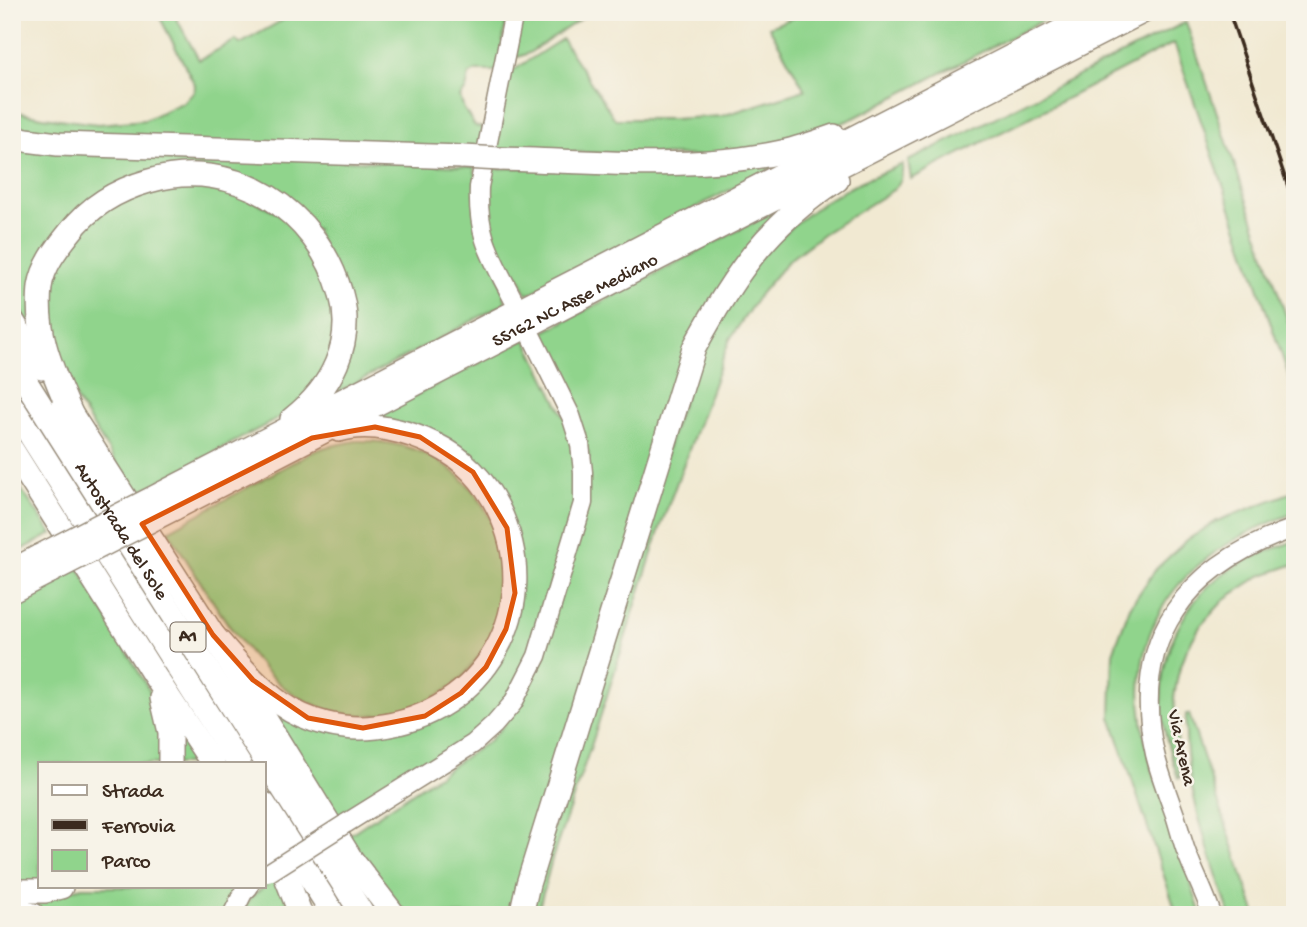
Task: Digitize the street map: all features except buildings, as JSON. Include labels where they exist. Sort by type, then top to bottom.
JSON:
[{"type":"highway","points":[[521,915],[532,871],[694,348],[740,270],[767,238],[796,210],[826,187],[895,116],[1098,12]]},
{"type":"highway","points":[[12,136],[58,144],[500,159],[675,163],[723,160],[866,143],[992,96],[1055,57],[1142,12]]},
{"type":"highway","name":"SS162 NC Asse Mediano","points":[[12,591],[45,564],[167,501],[312,438],[866,143]]},
{"type":"highway","name":"SS162 NC Asse Mediano","points":[[167,501],[257,446],[866,143]]},
{"type":"highway","points":[[71,414],[43,348],[39,314],[41,284],[53,253],[77,222],[102,201],[134,185],[193,173],[250,187],[299,219],[322,247],[336,275],[344,304],[346,334],[335,370],[310,405],[257,446]]},
{"type":"highway","points":[[12,320],[213,635],[351,859],[394,915]]},
{"type":"highway","name":"Autostrada del Sole","points":[[12,360],[363,915]]},
{"type":"highway","name":"Autostrada del Sole","points":[[12,406],[238,762]]},
{"type":"highway","points":[[213,635],[253,680],[281,703],[308,718],[334,725],[363,728],[399,724],[425,716],[461,693],[486,667],[506,629],[515,593],[514,556],[508,528],[491,494],[473,471],[446,450],[419,437],[375,427],[349,427],[312,438]]},
{"type":"highway","points":[[12,450],[212,762]]},
{"type":"highway","name":"SS162 NC Asse Mediano","points":[[12,571],[45,564]]},
{"type":"highway","points":[[154,675],[170,732],[170,762]]},
{"type":"highway","points":[[266,807],[334,915]]},
{"type":"highway","points":[[266,843],[286,877],[301,915]]},
{"type":"highway","points":[[12,891],[46,891],[57,888]]},
{"type":"highway","points":[[12,910],[33,915]]},
{"type":"street","points":[[513,12],[479,187],[478,213],[483,239],[513,299]]},
{"type":"street","points":[[266,874],[473,744],[513,703],[537,656],[583,503],[583,472],[580,444],[571,416],[532,337]]},
{"type":"street","name":"Via Arena","points":[[1212,915],[1189,859],[1156,754],[1148,696],[1151,673],[1164,630],[1182,599],[1195,584],[1217,565],[1249,546],[1295,528]]},
{"type":"street","points":[[232,915],[248,888]]},
{"type":"highlighted area","points":[[375,427],[420,437],[473,472],[507,528],[515,593],[506,629],[486,667],[461,693],[425,716],[363,728],[308,718],[253,680],[213,635],[142,524],[312,438]]},
{"type":"green space","points":[[157,12],[173,12],[199,60],[236,40],[240,44],[297,12],[508,12],[497,71],[476,71],[469,75],[466,89],[460,97],[475,126],[483,128],[478,153],[46,138],[12,129],[12,111],[98,124],[145,120],[184,102],[194,92],[195,85]]},
{"type":"green space","points":[[519,12],[591,12],[529,53],[518,57],[513,52]]},
{"type":"green space","points":[[808,12],[1059,12],[854,118],[800,140],[701,156],[493,150],[509,73],[562,39],[615,119],[722,116],[805,90],[769,27]]},
{"type":"green space","points":[[1186,22],[1295,342],[1295,394],[1174,43],[911,179],[908,161]]},
{"type":"green space","points":[[12,143],[474,167],[506,303],[322,401],[351,344],[316,230],[186,170],[64,229],[30,334],[12,305]]},
{"type":"green space","points":[[801,153],[527,295],[518,275],[509,278],[487,223],[489,169]]},
{"type":"green space","points":[[903,164],[901,180],[893,190],[823,234],[788,261],[760,294],[730,339],[660,528],[552,859],[537,915],[527,915],[693,364],[755,262],[792,226],[825,201],[860,182]]},
{"type":"green space","points":[[165,182],[213,183],[260,199],[298,229],[324,271],[335,319],[329,368],[298,408],[136,494],[65,382],[52,352],[47,287],[79,229],[118,198]]},
{"type":"green space","points":[[788,204],[718,296],[512,915],[404,915],[346,837],[489,741],[514,714],[589,455],[540,334]]},
{"type":"green space","points":[[526,339],[566,420],[574,446],[576,505],[534,643],[519,680],[493,716],[466,739],[336,822],[265,703],[294,722],[429,721],[518,605],[480,468],[381,424],[379,414]]},
{"type":"green space","points":[[356,441],[415,450],[460,477],[489,516],[503,562],[500,611],[481,655],[444,691],[390,713],[377,715],[324,709],[300,698],[272,677],[238,639],[168,531],[312,452]]},
{"type":"green space","points":[[12,476],[52,534],[12,555]]},
{"type":"green space","points":[[1295,491],[1295,513],[1253,530],[1218,550],[1188,574],[1165,602],[1150,634],[1141,671],[1141,711],[1149,757],[1201,915],[1177,915],[1111,717],[1113,653],[1130,607],[1156,569],[1187,540],[1217,521]]},
{"type":"green space","points":[[1295,541],[1295,564],[1260,576],[1225,599],[1201,625],[1187,649],[1174,697],[1178,778],[1162,711],[1164,670],[1177,630],[1187,611],[1215,580],[1247,560]]},
{"type":"green space","points":[[79,568],[156,702],[163,762],[38,762],[38,886],[12,886],[12,602]]},
{"type":"green space","points":[[1186,714],[1189,714],[1256,915],[1230,915],[1193,791],[1186,740]]},
{"type":"green space","points":[[177,724],[205,762],[176,762]]},
{"type":"green space","points":[[277,877],[293,915],[241,915],[251,897]]},
{"type":"green space","points":[[78,888],[240,888],[236,891],[223,915],[45,915],[12,906]]},
{"type":"railway","points":[[1229,12],[1295,207]]}]
